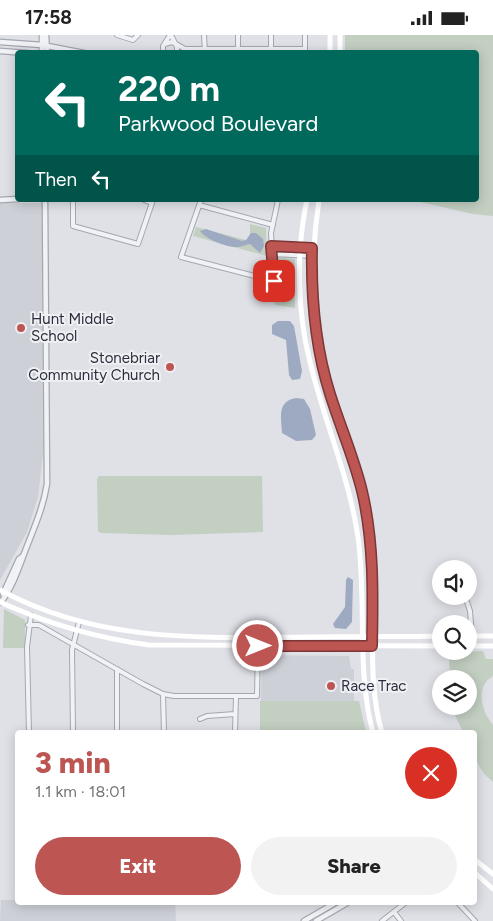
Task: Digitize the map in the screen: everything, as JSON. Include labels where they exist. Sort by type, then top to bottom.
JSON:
[{"type":"main road","points":[[330,35],[330,50]]},
{"type":"main road","points":[[340,35],[340,50]]},
{"type":"main road","points":[[307,202],[301,248],[303,314],[309,360],[349,491],[356,526],[361,564],[365,698],[372,730]]},
{"type":"main road","points":[[319,202],[312,248],[313,313],[326,379],[362,491],[371,547],[373,689],[381,730]]},
{"type":"main road","points":[[303,314],[313,313]]},
{"type":"main road","points":[[316,382],[326,379]]},
{"type":"main road","points":[[335,443],[346,439]]},
{"type":"main road","points":[[4,592],[79,622],[152,635],[258,637],[432,636]]},
{"type":"main road","points":[[1,602],[76,631],[112,640],[149,645],[432,647]]},
{"type":"main road","points":[[477,636],[493,636]]},
{"type":"main road","points":[[258,637],[258,646]]},
{"type":"main road","points":[[477,646],[493,646]]},
{"type":"main road","points":[[477,861],[493,873]]},
{"type":"main road","points":[[477,875],[493,889]]},
{"type":"street","points":[[42,35],[46,50]]},
{"type":"street","points":[[43,50],[46,35]]},
{"type":"street","points":[[116,35],[133,40],[138,35]]},
{"type":"street","points":[[164,50],[170,35]]},
{"type":"street","points":[[170,35],[176,50]]},
{"type":"street","points":[[204,35],[204,50]]},
{"type":"street","points":[[238,35],[238,49]]},
{"type":"street","points":[[272,35],[272,49]]},
{"type":"street","points":[[305,35],[305,50]]},
{"type":"street","points":[[0,42],[67,50]]},
{"type":"street","points":[[165,44],[170,42],[185,49],[194,50]]},
{"type":"street","points":[[221,50],[288,50]]},
{"type":"street","points":[[0,51],[15,52]]},
{"type":"street","points":[[0,200],[15,199]]},
{"type":"street","points":[[1,602],[19,559],[23,556],[41,511],[48,475],[45,202]]},
{"type":"street","points":[[73,202],[73,227],[138,244],[152,202]]},
{"type":"street","points":[[273,225],[200,202],[181,257],[274,281],[271,246],[278,202]]},
{"type":"street","points":[[271,246],[312,248]]},
{"type":"street","points":[[272,254],[312,256]]},
{"type":"street","points":[[29,730],[28,625],[31,615]]},
{"type":"street","points":[[73,730],[74,643],[79,622]]},
{"type":"street","points":[[28,625],[39,625],[164,694],[185,697],[257,696],[258,646]]},
{"type":"street","points":[[117,669],[117,730]]},
{"type":"street","points":[[164,694],[164,730]]},
{"type":"street","points":[[235,730],[236,696]]},
{"type":"street","points":[[200,719],[206,716],[235,714]]},
{"type":"street","points":[[304,921],[332,905]]},
{"type":"street","points":[[316,921],[344,905]]},
{"type":"street","points":[[382,921],[403,905]]},
{"type":"street","points":[[460,905],[475,921]]},
{"type":"street","points":[[394,913],[401,921]]},
{"type":"shaded area","name":"Hunt Middle School","points":[[0,203],[42,203],[43,453],[38,497],[27,532],[0,580]]},
{"type":"shaded area","points":[[262,655],[349,656],[351,669],[354,669],[354,702],[261,701]]},
{"type":"shaded area","points":[[1,900],[15,900],[15,905],[175,905],[176,921],[0,921]]},
{"type":"green space","points":[[345,35],[493,35],[493,216],[473,214],[421,202],[479,202],[479,50],[345,50]]},
{"type":"green space","points":[[250,224],[266,228],[267,256],[193,236],[196,227],[250,241]]},
{"type":"green space","points":[[278,258],[295,259],[295,308],[276,305],[273,301],[275,287],[280,280],[276,261]]},
{"type":"green space","points":[[99,476],[262,476],[263,532],[172,535],[101,533],[98,531],[97,479]]},
{"type":"green space","points":[[4,609],[25,620],[25,648],[3,648]]},
{"type":"green space","points":[[477,651],[483,651],[486,659],[493,659],[493,676],[483,686],[482,700],[483,707],[493,725],[493,782],[482,771],[477,760],[477,730],[462,730],[455,715],[477,715],[477,670],[450,670],[449,660],[477,660]]},
{"type":"green space","points":[[260,701],[359,701],[366,730],[260,730]]},
{"type":"water","points":[[206,229],[242,241],[246,240],[251,233],[256,233],[263,239],[264,246],[260,253],[250,244],[234,247],[223,244],[212,240],[200,231]]},
{"type":"water","points":[[278,321],[290,321],[294,326],[302,371],[300,379],[292,380],[289,375],[286,340],[272,334],[272,325]]},
{"type":"water","points":[[296,398],[304,399],[310,409],[316,435],[312,440],[296,441],[282,433],[281,416],[283,406],[286,402]]},
{"type":"water","points":[[348,577],[353,580],[352,622],[346,629],[335,628],[333,624],[345,607],[346,580]]},
{"type":"place","name":"Hunt Middle School","points":[[21,328]]},
{"type":"place","name":"Stonebriar Community Church","points":[[170,367]]},
{"type":"place","name":"Race Trac","points":[[331,686]]},
{"type":"route","points":[[258,646],[372,646],[371,547],[367,520],[362,491],[329,393],[320,353],[313,313],[312,248],[271,246],[274,281]]}]
